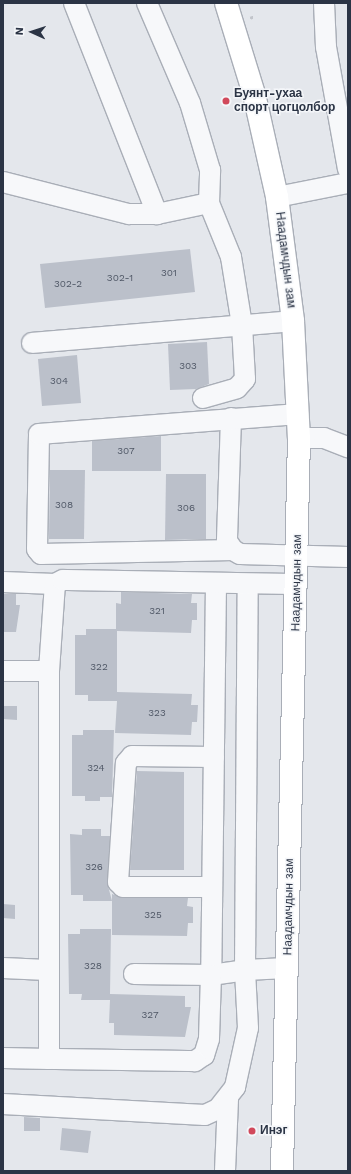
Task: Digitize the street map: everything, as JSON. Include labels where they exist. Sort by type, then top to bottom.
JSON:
[{"type":"main road","name":"Наадамчдын зам","points":[[226,3],[254,94],[277,197],[292,321],[298,414],[298,556],[282,1171]]},
{"type":"street","points":[[74,3],[156,214]]},
{"type":"street","points":[[147,3],[190,103],[210,170],[209,203],[231,257],[242,324],[244,383],[204,398]]},
{"type":"street","points":[[324,3],[326,47],[348,169]]},
{"type":"street","points":[[3,182],[104,209],[156,214],[209,203]]},
{"type":"street","points":[[277,197],[348,183]]},
{"type":"street","points":[[32,343],[242,324],[292,321]]},
{"type":"street","points":[[233,550],[50,556],[37,549],[39,434],[298,414]]},
{"type":"street","points":[[231,418],[227,541],[233,550],[240,554],[348,557]]},
{"type":"street","points":[[299,438],[324,438],[348,447]]},
{"type":"street","points":[[3,582],[55,584],[63,580],[297,584]]},
{"type":"street","points":[[3,1058],[195,1061],[204,1055],[209,1039],[211,974],[216,583]]},
{"type":"street","points":[[49,1059],[47,970],[49,671],[55,584]]},
{"type":"street","points":[[3,1104],[205,1115],[228,1099],[235,1087],[248,1028],[246,970],[248,584]]},
{"type":"street","points":[[3,671],[49,671]]},
{"type":"street","points":[[212,888],[123,887],[118,882],[126,763],[132,756],[214,757]]},
{"type":"street","points":[[3,968],[47,970]]},
{"type":"street","points":[[134,974],[211,974],[246,970],[287,968]]},
{"type":"street","points":[[226,1171],[228,1099]]},
{"type":"building","points":[[190,249],[195,292],[45,308],[40,264]]},
{"type":"building","points":[[207,342],[209,384],[196,389],[170,390],[168,344]]},
{"type":"building","points":[[77,355],[81,403],[42,406],[38,359]]},
{"type":"building","points":[[161,436],[161,471],[92,471],[92,441]]},
{"type":"building","points":[[50,470],[85,470],[84,539],[49,539]]},
{"type":"building","points":[[166,474],[206,474],[206,539],[165,540]]},
{"type":"building","points":[[121,592],[192,594],[191,603],[197,603],[197,620],[192,620],[191,633],[117,631],[117,692],[192,694],[191,705],[198,705],[197,722],[192,722],[191,735],[115,733],[117,701],[88,701],[88,695],[75,695],[75,635],[86,635],[86,629],[116,629],[116,603],[121,604]]},
{"type":"building","points":[[3,594],[16,594],[16,605],[20,605],[16,632],[3,632]]},
{"type":"building","points":[[3,706],[17,706],[17,720],[3,719]]},
{"type":"building","points":[[83,730],[114,730],[112,797],[100,797],[100,801],[85,801],[85,796],[72,796],[72,735],[83,735]]},
{"type":"building","points":[[137,771],[184,772],[184,870],[130,870]]},
{"type":"building","points":[[82,829],[101,829],[101,836],[110,836],[107,882],[112,901],[83,901],[83,895],[71,895],[70,834],[82,835]]},
{"type":"building","points":[[112,894],[123,898],[188,898],[187,906],[193,907],[193,923],[188,923],[187,936],[112,935]]},
{"type":"building","points":[[3,904],[15,905],[15,919],[3,918]]},
{"type":"building","points":[[80,929],[111,929],[110,994],[185,996],[185,1007],[191,1007],[185,1037],[114,1035],[114,1023],[109,1023],[110,1000],[81,1000],[82,994],[69,994],[68,934],[80,934]]},
{"type":"building","points":[[24,1117],[40,1118],[40,1131],[24,1131]]},
{"type":"building","points":[[62,1128],[91,1131],[88,1153],[60,1150]]},
{"type":"place","name":"Буянт-ухаа спорт цогцолбор","points":[[226,101]]},
{"type":"place","name":"Инэг","points":[[252,1131]]}]
